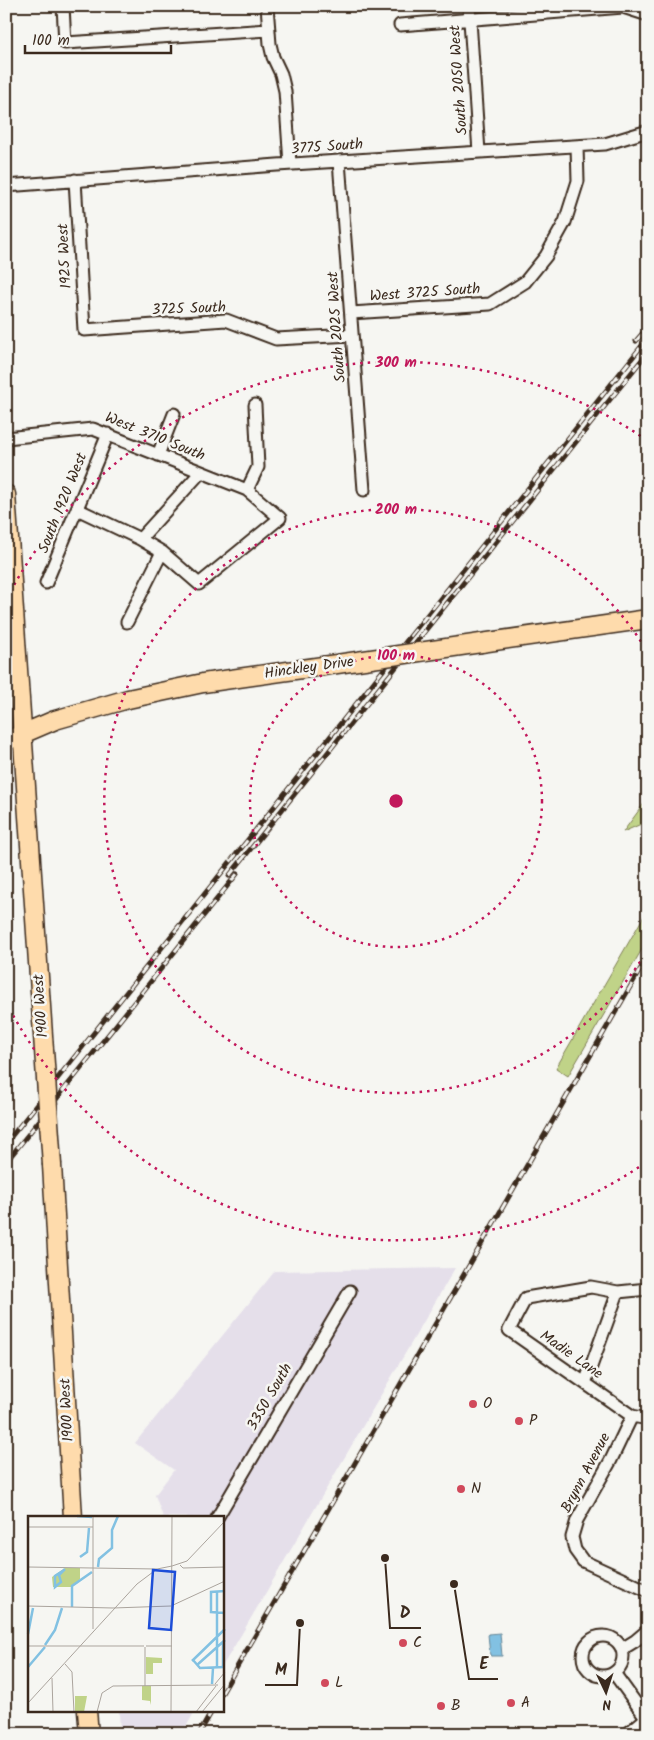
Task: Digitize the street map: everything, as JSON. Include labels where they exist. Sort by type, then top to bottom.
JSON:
[{"type":"main road","name":"1900 West","points":[[6,494],[14,738],[44,1050],[73,1516]]},
{"type":"main road","name":"Hinckley Drive","points":[[14,738],[55,720],[128,699],[203,683],[648,619]]},
{"type":"main road","points":[[87,1712],[89,1734]]},
{"type":"main road","points":[[631,1734],[648,1720]]},
{"type":"street","points":[[63,6],[66,43],[269,30]]},
{"type":"street","points":[[267,6],[270,44],[285,91],[290,164]]},
{"type":"street","name":"South 2050 West","points":[[469,6],[479,152]]},
{"type":"street","points":[[400,25],[623,7],[648,15]]},
{"type":"street","name":"3775 South","points":[[6,186],[290,164],[605,144],[648,131]]},
{"type":"street","name":"West 3725 South","points":[[350,313],[490,304],[525,282],[546,256],[566,222],[578,181],[577,146]]},
{"type":"street","name":"South 2025 West","points":[[338,161],[364,490]]},
{"type":"street","name":"1925 West","points":[[75,180],[84,330]]},
{"type":"street","name":"3725 South","points":[[84,330],[226,320],[276,338],[352,335]]},
{"type":"street","points":[[248,490],[258,466],[255,405]]},
{"type":"street","points":[[158,455],[174,414]]},
{"type":"street","name":"West 3710 South","points":[[6,438],[92,428],[248,490],[280,518],[199,584],[162,552]]},
{"type":"street","name":"South 1920 West","points":[[46,583],[108,434]]},
{"type":"street","points":[[140,539],[201,472]]},
{"type":"street","points":[[77,509],[140,539],[162,552],[127,622]]},
{"type":"street","name":"Madie Lane","points":[[618,1292],[591,1287],[526,1298],[509,1330],[632,1416],[648,1419]]},
{"type":"street","points":[[585,1384],[618,1292],[648,1289]]},
{"type":"street","name":"3350 South","points":[[218,1516],[350,1291]]},
{"type":"street","name":"Brynn Avenue","points":[[632,1416],[611,1460],[577,1520],[572,1537],[575,1550],[582,1561],[648,1591]]},
{"type":"street","points":[[622,1649],[648,1630]]},
{"type":"street","points":[[605,1636],[615,1640],[622,1649],[622,1661],[614,1673],[602,1676],[595,1674],[585,1664],[584,1650],[592,1640],[605,1636]]},
{"type":"street","points":[[614,1673],[648,1720]]},
{"type":"shaded area","points":[[455,1268],[224,1663],[224,1516],[163,1516],[155,1495],[174,1470],[135,1443],[275,1271]]},
{"type":"shaded area","points":[[119,1712],[194,1712],[182,1734],[120,1734]]},
{"type":"green space","points":[[648,798],[648,821],[623,832]]},
{"type":"green space","points":[[648,909],[648,939],[568,1076],[556,1068]]},
{"type":"water","points":[[500,1633],[502,1656],[490,1656],[488,1634]]},
{"type":"railway","points":[[636,341],[648,327]]},
{"type":"railway","points":[[6,1143],[648,338]]},
{"type":"railway","points":[[229,876],[648,352]]},
{"type":"railway","points":[[6,1162],[237,874]]},
{"type":"railway","points":[[224,1690],[648,956]]},
{"type":"railway","points":[[199,1734],[211,1712]]},
{"type":"place","name":"O","points":[[473,1404]]},
{"type":"place","name":"P","points":[[519,1421]]},
{"type":"place","name":"N","points":[[461,1489]]},
{"type":"place","name":"D","points":[[385,1558]]},
{"type":"place","name":"E","points":[[454,1584]]},
{"type":"place","name":"M","points":[[300,1623]]},
{"type":"place","name":"C","points":[[403,1643]]},
{"type":"place","name":"L","points":[[325,1683]]},
{"type":"place","name":"A","points":[[511,1703]]},
{"type":"place","name":"B","points":[[441,1706]]}]
